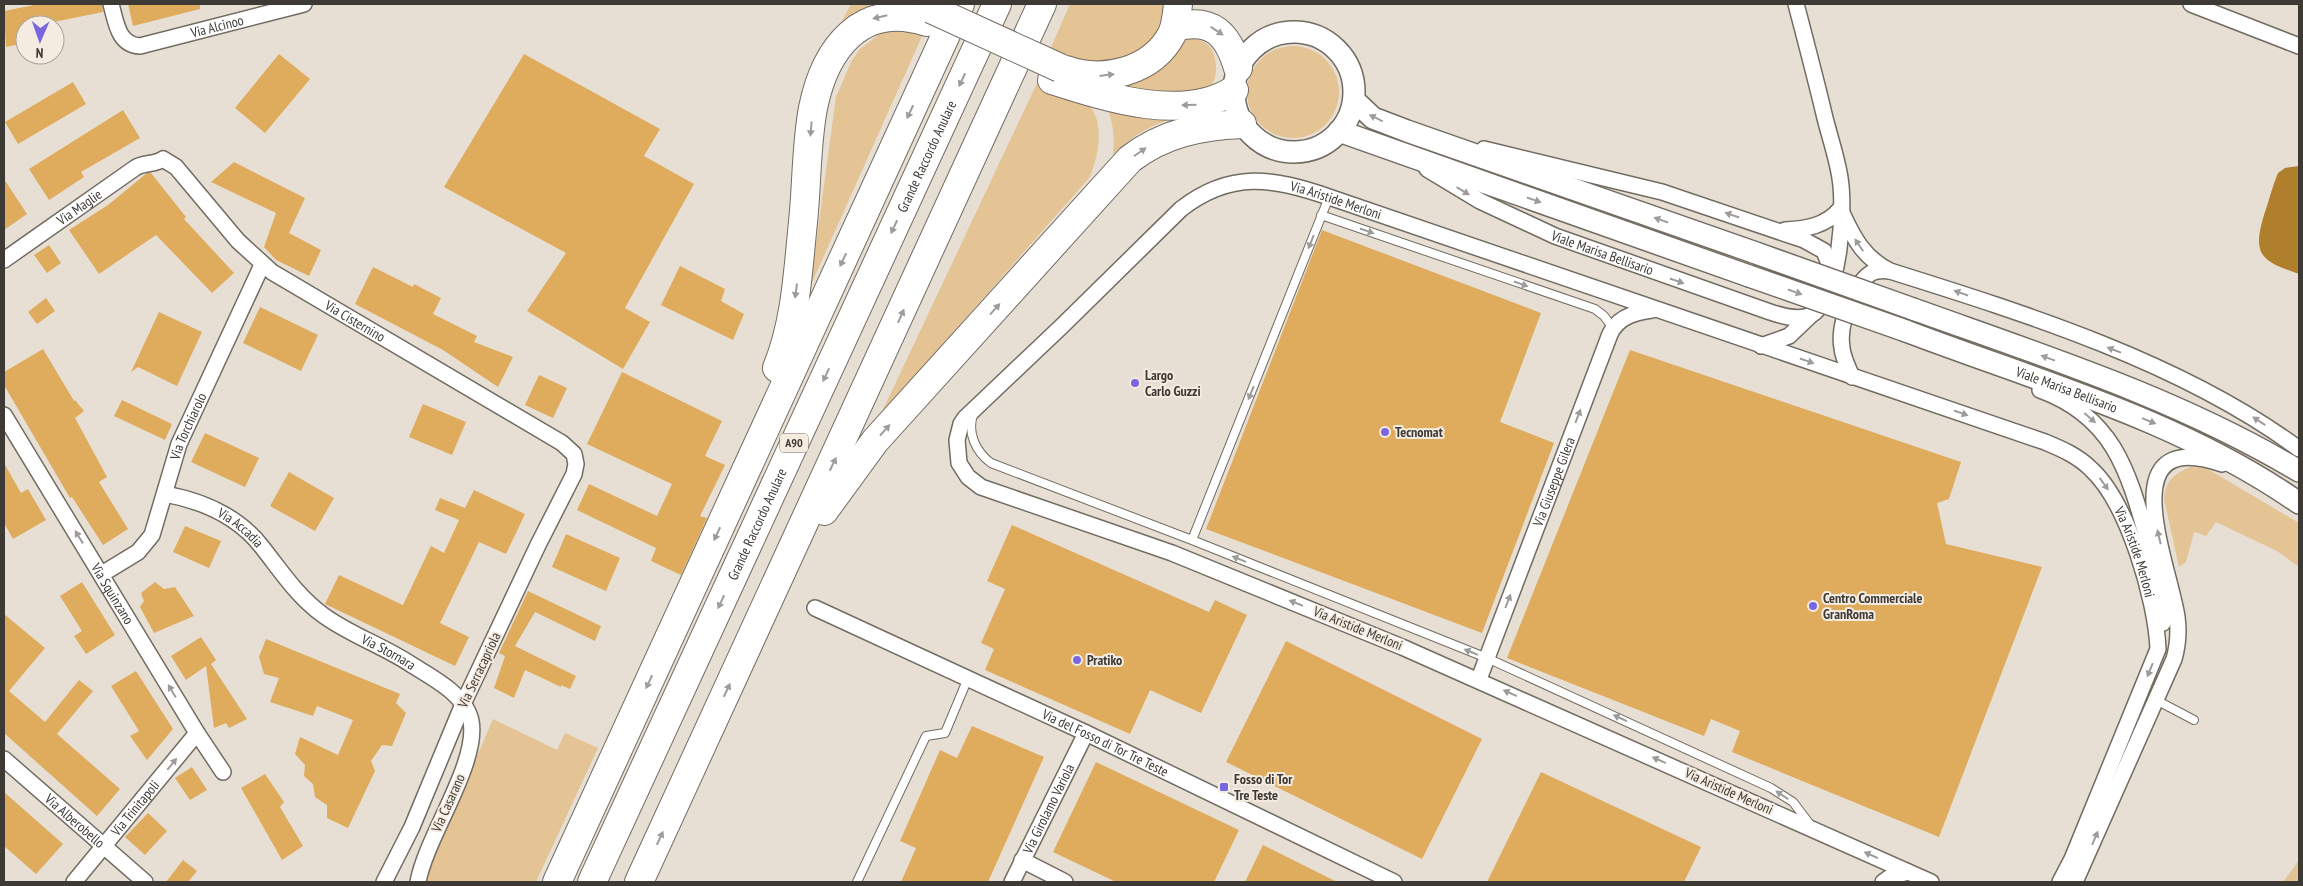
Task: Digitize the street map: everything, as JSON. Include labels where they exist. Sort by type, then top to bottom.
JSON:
[{"type":"highway","points":[[557,882],[960,4]]},
{"type":"highway","name":"Grande Raccordo Anulare","points":[[592,882],[997,4]]},
{"type":"highway","points":[[639,882],[783,567],[853,422],[1042,4]]},
{"type":"highway","points":[[734,495],[752,424],[782,355],[792,317],[800,257],[813,110],[824,69],[841,42],[852,31],[868,20],[883,16],[927,12],[1056,74],[1123,100],[1165,105],[1211,102],[1236,79],[1232,47],[1226,38],[1216,29],[1194,24],[1176,15],[1169,39],[1155,54],[1139,66],[1126,72],[1088,76],[1056,74]]},
{"type":"highway","points":[[783,567],[875,442],[1118,170],[1144,149],[1170,136],[1203,127],[1242,124]]},
{"type":"main road","points":[[1289,32],[1313,35],[1333,46],[1348,65],[1352,77],[1354,100],[1349,116],[1339,131],[1316,148],[1292,152],[1264,144],[1242,124],[1235,108],[1236,79],[1248,53],[1267,38],[1289,32]]},
{"type":"main road","name":"Viale Marisa Bellisario","points":[[1354,100],[1374,118],[1407,132],[1756,253],[2167,403],[2232,434],[2299,471]]},
{"type":"main road","name":"Viale Marisa Bellisario","points":[[1339,131],[1913,334],[2144,419],[2188,438],[2268,482],[2299,503]]},
{"type":"street","name":"Via Alcinoo","points":[[112,4],[119,31],[129,44],[145,45],[304,4]]},
{"type":"street","points":[[1761,346],[1789,336],[1824,300],[1838,255],[1840,209],[1838,169],[1796,4]]},
{"type":"street","points":[[2191,4],[2299,46]]},
{"type":"street","name":"Viale Marisa Bellisario","points":[[1407,132],[1643,187],[1778,231],[1820,248],[1827,255],[1833,274]]},
{"type":"street","name":"Viale Marisa Bellisario","points":[[1391,148],[1480,201],[1555,236],[1770,312],[1795,318],[1812,314]]},
{"type":"street","name":"Via Cisternino","points":[[158,163],[163,158],[176,167],[238,240],[262,265],[290,284],[562,443],[570,449],[576,459]]},
{"type":"street","name":"Via Maglie","points":[[4,260],[135,168],[145,163],[158,163]]},
{"type":"street","name":"Via Aristide Merloni","points":[[1931,882],[1479,679],[1217,570],[981,487],[962,470],[957,440],[961,424],[976,406],[1063,325],[1169,220],[1203,194],[1240,181],[1261,180],[1292,185],[1329,197],[2045,442],[2073,455],[2092,470],[2115,502],[2140,562],[2154,612],[2158,649],[2072,860],[2060,882]]},
{"type":"street","points":[[1840,209],[1862,250],[1876,264],[1890,271],[2031,318],[2156,367],[2234,406],[2299,449]]},
{"type":"street","name":"Viale Marisa Bellisario","points":[[1778,231],[1816,226],[1832,217],[1840,209]]},
{"type":"street","name":"Via Torchiarolo","points":[[102,574],[134,555],[143,547],[154,530],[179,444],[262,265]]},
{"type":"street","points":[[1852,377],[1844,356],[1841,338],[1849,308],[1859,286],[1868,275],[1880,270],[1890,271]]},
{"type":"street","points":[[1613,328],[1620,320],[1630,315],[1654,309]]},
{"type":"street","name":"Via Giuseppe Gilera","points":[[1479,679],[1613,328]]},
{"type":"street","points":[[1913,334],[1957,359],[2065,401],[2092,419],[2108,439],[2123,462],[2134,491],[2160,590],[2164,614],[2158,649]]},
{"type":"street","name":"Via Squinzano","points":[[4,415],[197,733],[223,772]]},
{"type":"street","points":[[2075,882],[2174,659],[2178,637],[2178,619],[2153,508],[2153,489],[2158,474],[2173,462],[2196,458],[2223,464],[2268,482]]},
{"type":"street","name":"Via Serracapriola","points":[[384,882],[412,827],[463,704],[538,545],[572,478],[576,459]]},
{"type":"street","name":"Via Accadia","points":[[165,494],[213,508],[240,525],[262,546],[296,591]]},
{"type":"street","name":"Via Stornara","points":[[296,591],[322,615],[400,657],[442,684],[463,704],[471,722]]},
{"type":"street","name":"Via del Fosso di Tor Tre Teste","points":[[815,608],[1086,733],[1394,882]]},
{"type":"street","name":"Via Casarano","points":[[418,882],[428,849],[464,766],[470,740],[471,722]]},
{"type":"street","name":"Via Trinitapoli","points":[[74,882],[197,733]]},
{"type":"street","name":"Via Girolamo Variola","points":[[1012,882],[1086,733]]},
{"type":"street","name":"Via Alberobello","points":[[4,758],[145,882]]},
{"type":"street","points":[[1022,860],[1065,882]]},
{"type":"street","points":[[1883,882],[1890,877],[1908,872]]},
{"type":"lane","points":[[1192,540],[1329,197]]},
{"type":"lane","points":[[1321,215],[1595,309],[1604,316],[1613,328]]},
{"type":"lane","points":[[1490,273],[1495,255]]},
{"type":"lane","name":"Via Aristide Merloni","points":[[976,406],[971,425],[973,437],[981,455],[991,464],[1192,540],[1487,658],[1771,788],[1793,802],[1815,830]]},
{"type":"lane","points":[[857,882],[926,736],[945,732],[968,678]]},
{"type":"lane","points":[[2156,700],[2194,720]]},
{"type":"shaded area","points":[[851,4],[907,4],[834,36]]},
{"type":"shaded area","points":[[1070,4],[1170,4],[1154,44],[1106,68],[1048,54]]},
{"type":"shaded area","points":[[894,29],[923,34],[810,287],[836,97],[851,62],[860,49],[881,33]]},
{"type":"shaded area","points":[[1188,38],[1204,42],[1212,50],[1216,70],[1210,87],[1194,93],[1170,94],[1110,86],[1181,40]]},
{"type":"shaded area","points":[[1293,46],[1311,50],[1325,60],[1335,74],[1339,92],[1335,110],[1325,124],[1311,134],[1293,138],[1275,134],[1261,124],[1251,110],[1247,92],[1251,74],[1261,60],[1275,50]]},
{"type":"shaded area","points":[[1038,81],[1077,95],[1093,110],[1097,119],[1099,139],[1096,159],[1090,177],[881,414]]},
{"type":"shaded area","points":[[1105,104],[1186,114],[1145,130],[1127,142],[1113,160],[1114,138]]},
{"type":"shaded area","points":[[2299,166],[2299,274],[2268,260],[2260,248],[2259,239],[2260,228],[2278,173],[2285,168]]},
{"type":"shaded area","points":[[2190,467],[2206,468],[2299,523],[2299,567],[2277,551],[2216,522],[2206,536],[2194,532],[2186,562],[2179,567],[2164,499],[2165,492],[2172,478]]},
{"type":"shaded area","points":[[493,719],[557,750],[565,733],[598,748],[536,882],[427,882],[432,862]]},
{"type":"shaded area","points":[[2299,860],[2299,882],[2283,882]]},
{"type":"building","points":[[39,4],[102,4],[103,12],[65,20],[65,15],[15,15],[15,45],[6,47],[4,11]]},
{"type":"building","points":[[128,4],[200,4],[200,9],[133,26]]},
{"type":"building","points":[[279,54],[310,79],[265,133],[235,108]]},
{"type":"building","points":[[524,54],[660,129],[644,156],[694,184],[625,308],[650,322],[623,369],[527,311],[566,253],[444,187]]},
{"type":"building","points":[[73,82],[86,104],[18,144],[5,122]]},
{"type":"building","points":[[123,110],[140,138],[81,172],[84,177],[49,200],[29,169]]},
{"type":"building","points":[[234,162],[305,198],[289,233],[321,250],[309,276],[276,260],[264,247],[276,213],[211,182]]},
{"type":"building","points":[[147,173],[151,173],[186,217],[184,219],[234,273],[212,293],[156,235],[99,274],[69,230],[108,205]]},
{"type":"building","points":[[4,179],[27,214],[4,230]]},
{"type":"building","name":"Tecnomat","points":[[1322,230],[1541,313],[1500,422],[1554,443],[1482,633],[1206,529]]},
{"type":"building","points":[[49,245],[61,263],[47,273],[34,255]]},
{"type":"building","points":[[680,266],[725,289],[721,301],[744,314],[733,340],[661,305]]},
{"type":"building","points":[[373,267],[413,287],[414,284],[441,298],[433,314],[477,336],[474,342],[513,357],[498,387],[443,350],[355,304]]},
{"type":"building","points":[[46,298],[55,311],[37,324],[28,312]]},
{"type":"building","points":[[260,307],[318,335],[301,371],[243,343]]},
{"type":"building","points":[[159,312],[202,332],[177,386],[138,367],[131,372]]},
{"type":"building","points":[[43,349],[74,401],[84,411],[75,418],[107,477],[99,482],[128,529],[103,545],[72,497],[70,498],[4,385],[4,372]]},
{"type":"building","points":[[1630,350],[1961,462],[1949,499],[1937,503],[1946,544],[2042,567],[1939,837],[1732,752],[1740,731],[1711,719],[1704,736],[1507,658]]},
{"type":"building","points":[[622,372],[722,421],[705,456],[725,465],[700,516],[707,518],[681,575],[651,561],[656,548],[577,510],[589,484],[657,516],[672,484],[587,444]]},
{"type":"building","points":[[539,375],[567,388],[553,418],[525,405]]},
{"type":"building","points":[[122,400],[172,424],[165,440],[114,416]]},
{"type":"building","points":[[423,404],[466,422],[452,455],[409,437]]},
{"type":"building","points":[[205,433],[259,458],[245,487],[191,462]]},
{"type":"building","points":[[4,463],[21,493],[28,489],[46,520],[13,539],[4,523]]},
{"type":"building","points":[[289,472],[334,498],[315,531],[270,506]]},
{"type":"building","points":[[474,490],[525,514],[506,554],[479,542],[440,623],[469,637],[455,666],[325,604],[339,575],[403,605],[431,546],[444,553],[459,520],[435,510],[440,498],[465,508]]},
{"type":"building","points":[[1012,525],[1209,612],[1215,600],[1247,615],[1201,713],[1150,690],[1130,734],[985,670],[994,649],[981,643],[1005,589],[987,581]]},
{"type":"building","points":[[185,526],[221,541],[209,568],[173,552]]},
{"type":"building","points":[[566,534],[620,558],[606,591],[552,567]]},
{"type":"building","points":[[82,582],[115,635],[86,654],[74,636],[82,631],[60,596]]},
{"type":"building","points":[[155,582],[164,589],[175,587],[194,616],[154,633],[140,607],[144,601],[141,593]]},
{"type":"building","points":[[528,591],[601,626],[595,641],[535,612],[515,646],[576,676],[570,689],[561,685],[561,687],[525,670],[514,698],[494,688],[505,656],[499,653]]},
{"type":"building","points":[[4,614],[45,648],[9,691],[45,722],[79,680],[93,691],[57,734],[120,789],[97,816],[4,733]]},
{"type":"building","points":[[201,637],[216,660],[211,664],[247,719],[229,728],[226,723],[214,728],[206,666],[186,680],[171,656]]},
{"type":"building","points":[[266,639],[400,694],[396,703],[406,713],[392,746],[382,745],[371,761],[375,771],[348,828],[327,818],[327,805],[315,797],[313,784],[304,776],[305,765],[295,754],[300,737],[338,755],[353,720],[317,706],[313,716],[270,702],[279,678],[264,674],[259,657]]},
{"type":"building","points":[[1286,641],[1482,739],[1422,859],[1226,762]]},
{"type":"building","points":[[136,671],[173,729],[147,760],[130,736],[139,731],[111,686]]},
{"type":"building","points":[[972,726],[1044,757],[988,882],[901,882],[916,848],[900,841],[940,750],[957,758]]},
{"type":"building","points":[[1096,762],[1239,830],[1214,882],[1116,882],[1053,852]]},
{"type":"building","points":[[192,767],[207,790],[190,800],[175,778]]},
{"type":"building","points":[[1541,772],[1701,847],[1684,882],[1487,882]]},
{"type":"building","points":[[265,774],[284,802],[280,807],[303,846],[282,860],[241,788]]},
{"type":"building","points":[[4,792],[63,844],[36,874],[4,846]]},
{"type":"building","points":[[148,813],[167,831],[145,855],[125,837]]},
{"type":"building","points":[[1263,845],[1337,882],[1245,882]]},
{"type":"building","points":[[183,860],[197,871],[188,882],[166,882]]},
{"type":"place","name":"Largo Carlo Guzzi","points":[[1135,383]]},
{"type":"place","name":"Tecnomat","points":[[1385,432]]},
{"type":"place","name":"Centro Commerciale GranRoma","points":[[1813,606]]},
{"type":"place","name":"Pratiko","points":[[1077,660]]},
{"type":"place","name":"Fosso di Tor Tre Teste","points":[[1224,787]]}]
